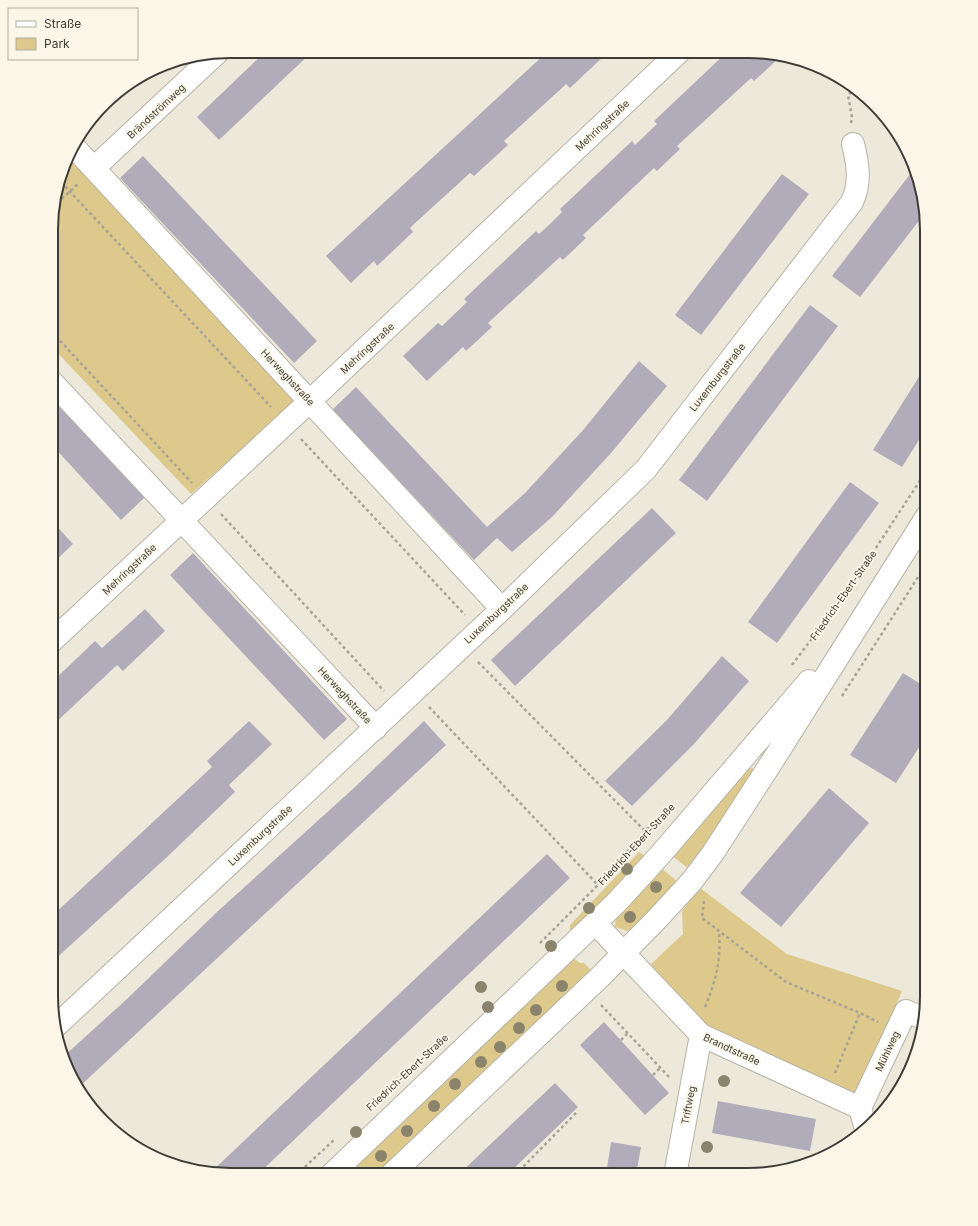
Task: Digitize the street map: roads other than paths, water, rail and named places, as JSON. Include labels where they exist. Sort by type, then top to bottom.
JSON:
[{"type":"street","name":"Mehringstraße","points":[[58,635],[310,401],[673,58]]},
{"type":"street","name":"Brändströmweg","points":[[94,168],[211,59]]},
{"type":"street","name":"Luxemburgstraße","points":[[60,1023],[376,728],[502,609],[646,469],[852,202],[857,187],[858,172],[853,144]]},
{"type":"street","name":"Herweghstraße","points":[[78,151],[502,609]]},
{"type":"street","name":"Herweghstraße","points":[[58,388],[376,728]]},
{"type":"street","points":[[398,1168],[623,953],[692,881],[768,768],[920,527]]},
{"type":"street","points":[[337,1168],[596,924],[640,878],[781,715],[872,602]]},
{"type":"street","name":"Brandtstraße","points":[[596,924],[701,1035],[860,1108]]},
{"type":"street","name":"Mühlweg","points":[[860,1108],[906,1011],[919,1016]]},
{"type":"street","name":"Triftweg","points":[[676,1168],[701,1035]]},
{"type":"street","points":[[860,1108],[864,1123]]}]
